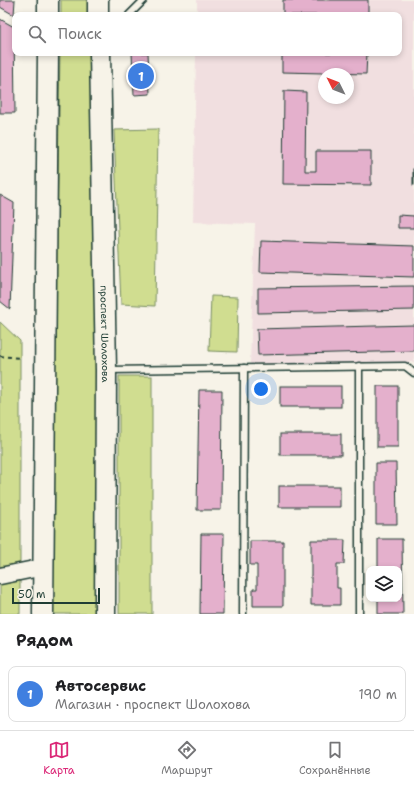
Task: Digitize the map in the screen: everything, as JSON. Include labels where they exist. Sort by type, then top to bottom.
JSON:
[{"type":"main road","points":[[48,0],[48,12]]},
{"type":"main road","points":[[98,0],[98,12]]},
{"type":"main road","points":[[43,614],[48,56]]},
{"type":"main road","name":"проспект Шолохова","points":[[100,56],[106,370],[105,614]]},
{"type":"street","points":[[0,576],[44,567]]},
{"type":"lane","points":[[132,12],[144,0]]},
{"type":"lane","points":[[359,366],[359,614]]},
{"type":"lane","points":[[106,370],[405,366],[414,373]]},
{"type":"lane","points":[[243,614],[244,368]]},
{"type":"path","points":[[0,356],[20,358]]},
{"type":"shaded area","points":[[197,0],[414,0],[414,362],[250,364],[255,224],[193,222],[196,56],[402,56],[402,12],[197,12]]},
{"type":"green space","points":[[61,0],[93,0],[93,12],[61,12]]},
{"type":"green space","points":[[60,56],[94,56],[96,176],[97,614],[51,614]]},
{"type":"green space","points":[[158,129],[155,306],[121,304],[114,130]]},
{"type":"green space","points":[[211,296],[238,297],[237,352],[209,351]]},
{"type":"green space","points":[[0,322],[20,341],[20,614],[0,614]]},
{"type":"green space","points":[[119,376],[152,376],[152,614],[119,614]]},
{"type":"building","points":[[0,0],[15,0],[14,12],[12,12],[12,14],[0,7]]},
{"type":"building","points":[[283,0],[368,0],[368,12],[283,12]]},
{"type":"building","points":[[0,19],[12,26],[12,56],[14,56],[15,113],[0,113]]},
{"type":"building","points":[[132,56],[148,56],[150,94],[134,95]]},
{"type":"building","points":[[282,56],[367,56],[366,74],[354,74],[354,68],[318,68],[318,73],[282,72]]},
{"type":"building","points":[[284,91],[306,92],[305,171],[316,171],[316,151],[371,151],[371,185],[283,184]]},
{"type":"building","points":[[414,169],[414,185],[413,185]]},
{"type":"building","points":[[0,195],[14,203],[10,309],[0,301]]},
{"type":"building","points":[[398,215],[414,216],[414,228],[398,228]]},
{"type":"building","points":[[261,241],[414,246],[414,277],[260,272]]},
{"type":"building","points":[[414,286],[414,310],[258,313],[258,288]]},
{"type":"building","points":[[414,325],[414,351],[258,355],[257,329]]},
{"type":"building","points":[[280,386],[341,386],[341,407],[280,407]]},
{"type":"building","points":[[377,386],[398,386],[398,447],[377,447]]},
{"type":"building","points":[[199,390],[222,390],[221,510],[197,510]]},
{"type":"building","points":[[280,434],[341,434],[341,455],[280,455]]},
{"type":"building","points":[[376,463],[396,463],[397,524],[376,524]]},
{"type":"building","points":[[279,486],[340,486],[340,507],[279,507]]},
{"type":"building","points":[[201,534],[224,534],[223,614],[200,614]]},
{"type":"building","points":[[378,539],[402,539],[403,614],[378,614],[378,602],[402,602],[402,566],[378,566]]},
{"type":"building","points":[[311,540],[345,540],[344,564],[337,564],[337,588],[340,588],[340,605],[311,605]]},
{"type":"building","points":[[250,541],[283,541],[283,606],[253,606],[253,589],[257,589],[257,565],[250,565]]},
{"type":"place","name":"Автосервис","points":[[141,76]]}]
